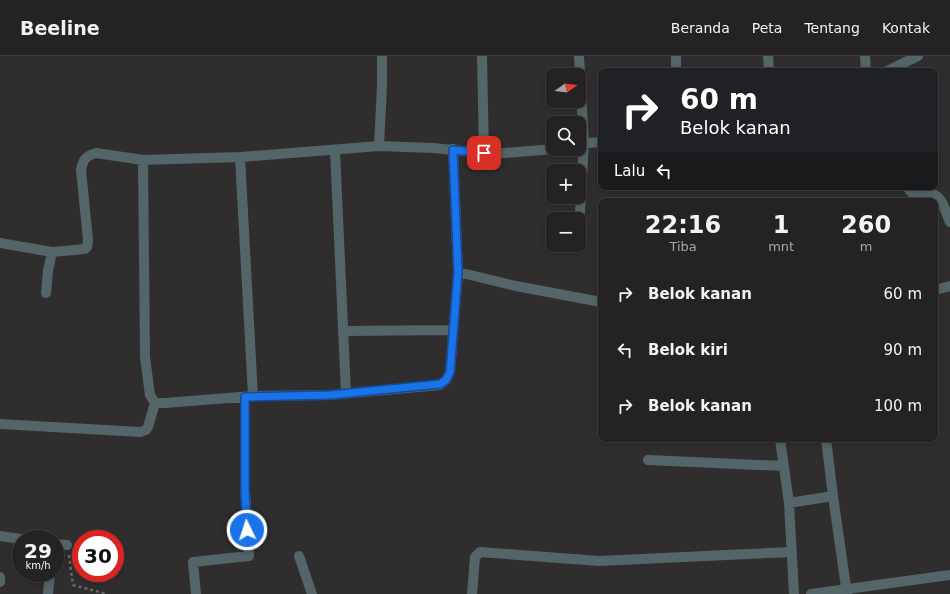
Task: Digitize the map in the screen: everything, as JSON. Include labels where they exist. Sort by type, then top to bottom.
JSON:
[{"type":"street","points":[[379,146],[382,56]]},
{"type":"street","points":[[482,56],[484,153]]},
{"type":"street","points":[[580,56],[581,116]]},
{"type":"street","points":[[676,56],[676,68]]},
{"type":"street","points":[[768,56],[769,68]]},
{"type":"street","points":[[865,56],[866,68]]},
{"type":"street","points":[[892,68],[918,56]]},
{"type":"street","points":[[586,144],[598,142]]},
{"type":"street","points":[[0,243],[52,252],[85,249],[87,247],[88,240],[81,170],[83,160],[89,155],[96,154],[143,160],[240,157],[379,146],[484,153],[546,150]]},
{"type":"street","points":[[335,150],[346,393]]},
{"type":"street","points":[[156,403],[249,397],[330,395],[440,384],[446,380],[450,372],[458,272],[453,150]]},
{"type":"street","points":[[579,212],[581,156]]},
{"type":"street","points":[[196,594],[193,562],[249,556],[245,491],[249,397],[240,157]]},
{"type":"street","points":[[143,160],[145,357],[150,395],[156,403]]},
{"type":"street","points":[[909,190],[912,194],[931,193],[945,199],[950,222]]},
{"type":"street","points":[[46,293],[48,271],[52,252]]},
{"type":"street","points":[[458,272],[516,286],[598,301]]},
{"type":"street","points":[[938,289],[950,286]]},
{"type":"street","points":[[344,331],[453,330]]},
{"type":"street","points":[[0,424],[140,432],[146,430],[148,427],[156,403]]},
{"type":"street","points":[[780,442],[789,503],[794,594]]},
{"type":"street","points":[[826,442],[832,496],[847,591]]},
{"type":"street","points":[[648,460],[783,466]]},
{"type":"street","points":[[789,503],[832,496]]},
{"type":"street","points":[[0,536],[12,538]]},
{"type":"street","points":[[472,594],[475,557],[480,552],[599,561],[791,552]]},
{"type":"street","points":[[300,556],[312,594]]},
{"type":"street","points":[[811,594],[847,591],[950,576]]},
{"type":"street","points":[[0,577],[0,582]]},
{"type":"street","points":[[48,594],[49,582]]},
{"type":"path","points":[[67,545],[73,585],[107,594]]},
{"type":"route","points":[[247,530],[245,491],[245,397],[330,395],[440,384],[446,380],[450,372],[458,272],[453,150],[484,153]]}]
